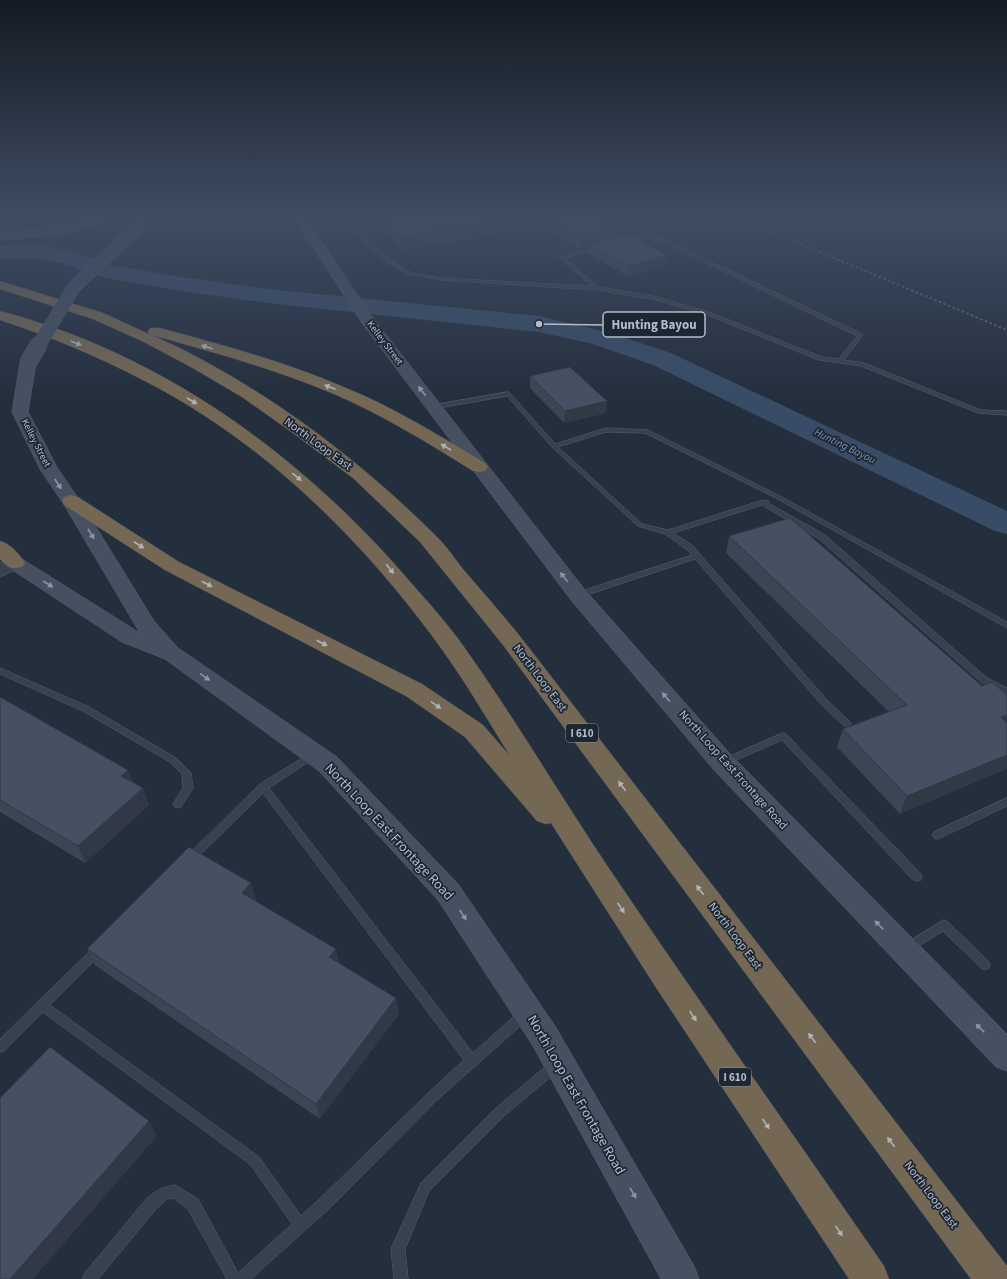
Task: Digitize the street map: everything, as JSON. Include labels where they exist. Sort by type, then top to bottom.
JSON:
[{"type":"highway","name":"North Loop East","points":[[0,285],[98,316],[149,339],[198,364],[248,394],[359,474],[427,538],[511,640],[994,1279]]},
{"type":"highway","name":"I 610","points":[[0,315],[49,331],[107,355],[161,383],[208,411],[254,442],[318,494],[382,559],[449,643],[599,876],[871,1279]]},
{"type":"highway","points":[[98,316],[168,335],[283,370],[340,391],[396,417],[479,467]]},
{"type":"highway","points":[[71,501],[172,566],[414,690],[474,731],[599,876]]},
{"type":"highway","points":[[0,547],[7,567]]},
{"type":"main road","name":"Kelley Street","points":[[88,275],[74,288],[28,363],[20,412],[49,469],[61,489],[71,501],[146,626],[173,654]]},
{"type":"main road","name":"Kelley Street","points":[[337,275],[367,320],[479,467]]},
{"type":"main road","name":"North Loop East Frontage Road","points":[[479,467],[578,595],[723,763],[1007,1056]]},
{"type":"main road","name":"North Loop East Frontage Road","points":[[7,567],[130,637],[173,654],[328,764],[448,892],[528,1012],[559,1063],[681,1279]]},
{"type":"lane","points":[[418,275],[441,279],[597,288],[656,299],[706,313],[821,359],[862,364],[980,412],[1007,413]]},
{"type":"lane","points":[[581,275],[597,288]]},
{"type":"lane","points":[[735,275],[860,335],[840,362]]},
{"type":"lane","points":[[433,407],[508,394],[554,446],[640,525],[668,532],[689,547],[823,701],[847,724]]},
{"type":"lane","points":[[554,446],[606,430],[646,431],[778,497],[1007,625]]},
{"type":"lane","points":[[668,532],[778,497]]},
{"type":"lane","points":[[762,502],[822,537],[984,680],[1007,692]]},
{"type":"lane","points":[[578,595],[697,556]]},
{"type":"lane","points":[[0,671],[86,709],[173,760],[186,773],[188,788],[178,804]]},
{"type":"lane","points":[[723,763],[783,736],[917,877]]},
{"type":"lane","points":[[184,866],[263,788],[314,754]]},
{"type":"lane","points":[[263,788],[472,1061]]},
{"type":"lane","points":[[937,835],[1007,802]]},
{"type":"lane","points":[[903,950],[944,925],[985,964]]},
{"type":"lane","points":[[0,1047],[105,944]]},
{"type":"lane","points":[[42,1005],[256,1161],[300,1225]]},
{"type":"lane","points":[[241,1279],[328,1200],[432,1097],[528,1012]]},
{"type":"lane","points":[[401,1279],[398,1249],[425,1187],[500,1112],[559,1063]]},
{"type":"lane","points":[[89,1279],[152,1203],[164,1193],[175,1190],[193,1204],[234,1279]]},
{"type":"building","points":[[570,367],[607,401],[565,411],[530,376]]},
{"type":"building","points":[[790,518],[982,686],[992,682],[1007,695],[1007,715],[1001,717],[1007,723],[1007,755],[907,796],[843,729],[907,705],[729,536]]},
{"type":"building","points":[[0,697],[128,770],[121,776],[143,788],[78,846],[0,800]]},
{"type":"building","points":[[189,847],[251,883],[242,893],[336,949],[329,957],[396,998],[316,1104],[87,949]]},
{"type":"building","points":[[50,1047],[149,1121],[10,1279],[0,1279],[0,1098]]},
{"type":"waterway","name":"Hunting Bayou","points":[[128,275],[188,285],[277,297],[539,324],[601,338],[662,359],[1007,524]]},
{"type":"railway","points":[[874,275],[1007,330]]},
{"type":"place","name":"Hunting Bayou","points":[[539,324]]}]
